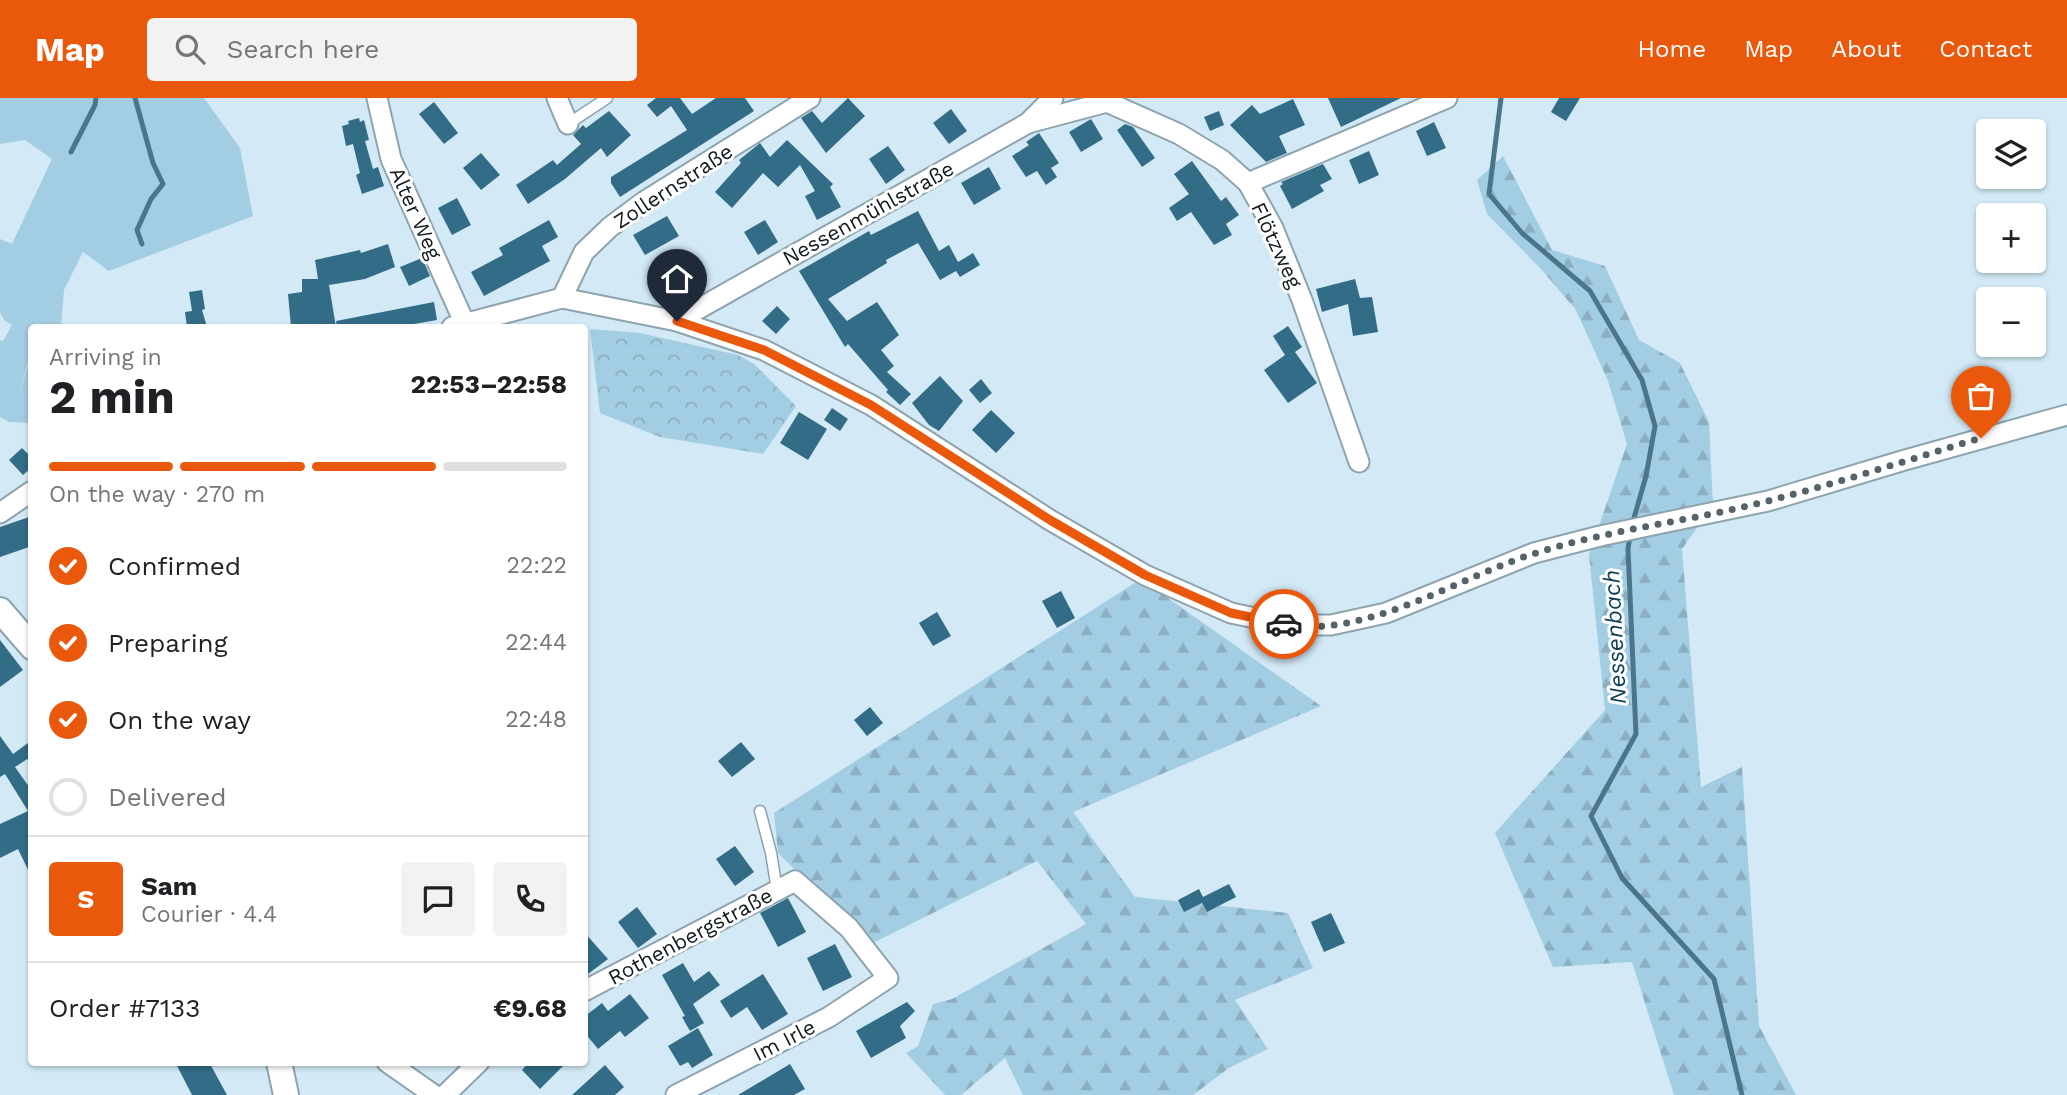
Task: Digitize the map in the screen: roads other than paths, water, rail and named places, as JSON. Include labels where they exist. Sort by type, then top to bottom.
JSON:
[{"type":"street","points":[[557,98],[568,124]]},
{"type":"street","name":"Zollernstraße","points":[[562,298],[584,253],[610,227],[787,104],[810,98]]},
{"type":"street","name":"Nessenmühlstraße","points":[[677,321],[1028,123],[1052,98]]},
{"type":"street","points":[[1248,184],[1447,98]]},
{"type":"street","name":"Flötzweg","points":[[1028,123],[1104,100],[1180,134],[1222,160],[1248,184],[1273,228],[1303,300],[1359,463]]},
{"type":"street","name":"Alter Weg","points":[[383,102],[391,159],[458,324]]},
{"type":"street","points":[[466,324],[562,298],[677,321],[764,350],[871,405],[1050,520],[1145,575],[1231,613],[1289,625],[1331,625],[1386,613],[1534,553],[1768,501],[2067,415]]},
{"type":"street","points":[[0,513],[28,494]]},
{"type":"street","points":[[0,610],[28,643]]},
{"type":"street","name":"Rothenbergstraße","points":[[588,989],[795,880],[849,928],[888,978]]},
{"type":"street","name":"Im Irle","points":[[676,1095],[829,1017],[888,978]]},
{"type":"street","points":[[280,1066],[286,1095]]},
{"type":"street","points":[[393,1066],[434,1095]]},
{"type":"street","points":[[445,1095],[475,1066]]},
{"type":"lane","points":[[568,124],[607,98]]},
{"type":"lane","points":[[760,811],[777,890]]},
{"type":"waterway","points":[[71,152],[96,98]]},
{"type":"waterway","points":[[135,98],[153,163],[163,184],[151,199],[137,230],[142,244]]},
{"type":"waterway","name":"Nessenbach","points":[[1501,98],[1489,194],[1522,233],[1590,291],[1642,380],[1655,426],[1646,476],[1632,525]]},
{"type":"waterway","name":"Nessenbach","points":[[1630,535],[1628,549],[1636,734],[1591,816],[1622,878],[1714,979],[1742,1095]]}]
